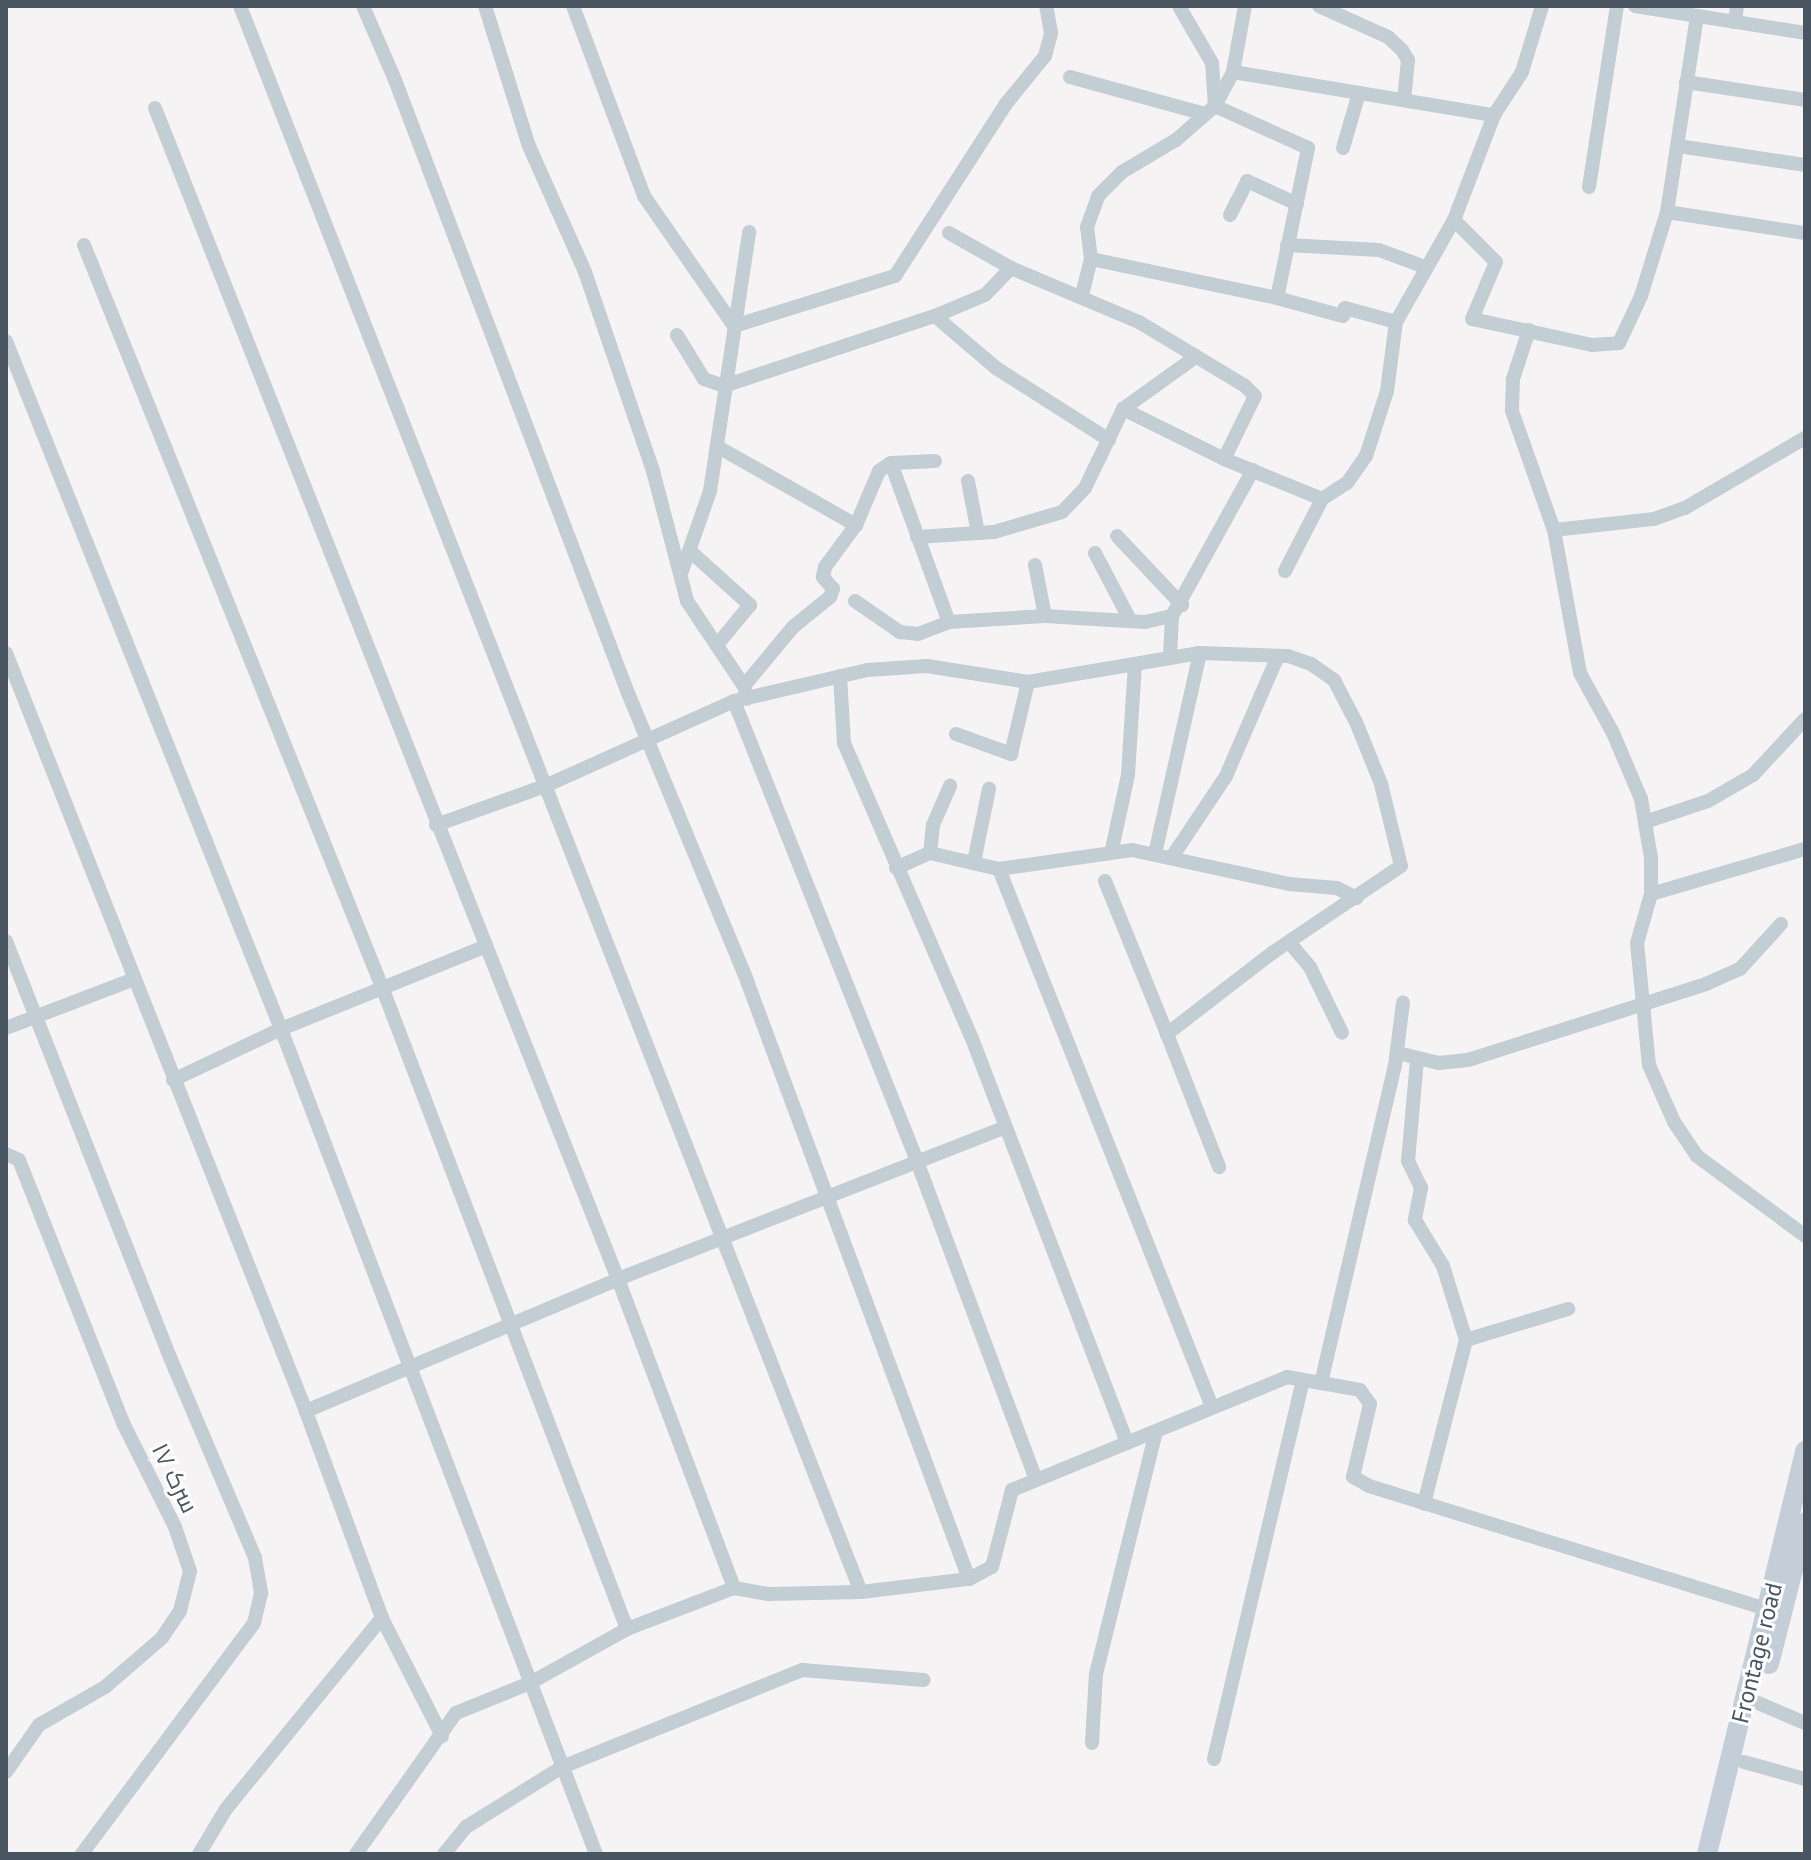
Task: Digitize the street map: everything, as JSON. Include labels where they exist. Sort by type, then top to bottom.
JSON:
[{"type":"main road","name":"Frontage road","points":[[1707,1854],[1775,1611],[1805,1451]]},
{"type":"main road","points":[[1721,1854],[1758,1703],[1775,1611],[1805,1523]]},
{"type":"street","points":[[240,6],[725,1238],[861,1592]]},
{"type":"street","points":[[363,6],[648,743],[829,1197],[969,1579]]},
{"type":"street","points":[[485,6],[529,146],[585,272],[682,572],[687,601],[717,645],[742,695],[1036,1480]]},
{"type":"street","points":[[573,6],[644,196],[734,326]]},
{"type":"street","points":[[734,326],[895,276],[1005,105],[1045,56],[1051,33],[1046,6]]},
{"type":"street","points":[[1179,6],[1212,63],[1210,110]]},
{"type":"street","points":[[1082,295],[1091,259],[1087,227],[1098,196],[1122,172],[1176,140],[1210,110],[1233,72],[1245,6]]},
{"type":"street","points":[[1319,6],[1388,37],[1402,50],[1408,60],[1404,100]]},
{"type":"street","points":[[1285,571],[1322,499],[1347,483],[1366,456],[1387,391],[1396,322],[1454,220],[1494,115],[1522,72],[1542,6]]},
{"type":"street","points":[[1589,187],[1617,6]]},
{"type":"street","points":[[1638,6],[1672,9],[1697,16],[1805,33]]},
{"type":"street","points":[[1735,22],[1737,6]]},
{"type":"street","points":[[1454,220],[1496,262],[1472,319],[1592,345],[1619,343],[1641,296],[1667,212],[1697,16]]},
{"type":"street","points":[[1233,72],[1494,115]]},
{"type":"street","points":[[1070,77],[1210,110],[1308,148],[1277,298]]},
{"type":"street","points":[[1686,82],[1805,100]]},
{"type":"street","points":[[1343,148],[1359,93]]},
{"type":"street","points":[[155,108],[484,947],[618,1279],[734,1588]]},
{"type":"street","points":[[1678,146],[1805,165]]},
{"type":"street","points":[[1230,215],[1247,181],[1297,204]]},
{"type":"street","points":[[1667,212],[1805,233]]},
{"type":"street","points":[[682,572],[718,447],[724,386],[749,232]]},
{"type":"street","points":[[949,233],[1011,268],[1082,295],[1150,328],[1255,396],[1224,459]]},
{"type":"street","points":[[84,245],[382,987],[627,1629]]},
{"type":"street","points":[[1287,245],[1379,250],[1425,267]]},
{"type":"street","points":[[1091,259],[1277,298],[1343,316],[1345,308],[1396,322]]},
{"type":"street","points":[[677,335],[704,379],[724,386],[935,316],[985,295],[1011,268]]},
{"type":"street","points":[[935,316],[996,368],[1109,440]]},
{"type":"street","points":[[1529,330],[1513,379],[1512,411],[1554,530],[1580,673],[1613,733],[1641,799],[1645,822],[1651,894],[1637,943],[1649,1065],[1674,1122],[1697,1156],[1805,1236]]},
{"type":"street","points":[[6,341],[281,1029],[596,1854]]},
{"type":"street","points":[[917,537],[978,533],[1062,512],[1085,488],[1123,409],[1194,358]]},
{"type":"street","points":[[1123,409],[1224,459],[1322,499]]},
{"type":"street","points":[[1554,530],[1654,519],[1685,508],[1805,438]]},
{"type":"street","points":[[718,447],[856,525]]},
{"type":"street","points":[[742,695],[793,627],[830,597],[833,589],[823,577],[825,567],[856,525],[879,471],[891,463],[935,461]]},
{"type":"street","points":[[891,463],[949,622]]},
{"type":"street","points":[[1170,655],[1177,611],[1253,470]]},
{"type":"street","points":[[968,481],[978,533]]},
{"type":"street","points":[[1117,536],[1177,611]]},
{"type":"street","points":[[690,551],[750,605],[717,645]]},
{"type":"street","points":[[1095,553],[1129,618]]},
{"type":"street","points":[[1035,565],[1045,616]]},
{"type":"street","points":[[855,601],[900,632],[918,634],[949,622],[1045,616],[1129,618],[1145,622],[1177,611]]},
{"type":"street","points":[[6,653],[306,1411],[382,1618],[442,1736]]},
{"type":"street","points":[[436,825],[545,786],[648,743],[742,695],[840,676],[927,666],[1028,682],[1135,665],[1170,655],[1200,653],[1278,656],[1311,664],[1334,680],[1381,784],[1401,866],[1289,942],[1167,1034]]},
{"type":"street","points":[[1155,854],[1200,653]]},
{"type":"street","points":[[1172,857],[1226,776],[1278,656]]},
{"type":"street","points":[[1112,849],[1128,775],[1135,665]]},
{"type":"street","points":[[840,676],[844,743],[896,868],[944,970],[1127,1443]]},
{"type":"street","points":[[956,734],[1011,754],[1028,682]]},
{"type":"street","points":[[1645,822],[1708,801],[1753,775],[1805,719]]},
{"type":"street","points":[[930,853],[933,825],[950,786]]},
{"type":"street","points":[[974,862],[989,789]]},
{"type":"street","points":[[896,868],[930,853],[999,869],[1045,865],[1112,849],[1172,857],[1289,884],[1337,888],[1357,898]]},
{"type":"street","points":[[1651,894],[1805,849]]},
{"type":"street","points":[[999,869],[1212,1407]]},
{"type":"street","points":[[1105,881],[1219,1167]]},
{"type":"street","points":[[1398,1053],[1417,1060],[1468,1060],[1740,969],[1781,924]]},
{"type":"street","points":[[6,941],[255,1558],[261,1593],[254,1623],[82,1854]]},
{"type":"street","points":[[1289,942],[1310,967],[1342,1033]]},
{"type":"street","points":[[173,1080],[281,1029],[484,947]]},
{"type":"street","points":[[6,1028],[134,979]]},
{"type":"street","points":[[1321,1383],[1398,1053],[1403,1003]]},
{"type":"street","points":[[1417,1060],[1408,1161],[1421,1188],[1415,1220],[1443,1266],[1466,1340],[1424,1504]]},
{"type":"street","points":[[306,1411],[618,1279],[918,1164],[1003,1128]]},
{"type":"street","name":"سرک ۱۷","points":[[6,1154],[19,1160],[123,1423],[175,1527],[190,1571],[180,1611],[162,1638],[105,1687],[39,1725],[6,1772]]},
{"type":"street","points":[[1466,1340],[1568,1309]]},
{"type":"street","points":[[356,1854],[456,1713],[530,1683],[627,1629],[734,1588],[769,1594],[861,1592],[969,1579],[992,1567],[1012,1490],[1287,1377],[1360,1390],[1370,1404],[1353,1477],[1424,1504],[1775,1611]]},
{"type":"street","points":[[1214,1759],[1303,1380]]},
{"type":"street","points":[[1092,1743],[1096,1674],[1156,1431]]},
{"type":"street","points":[[199,1854],[226,1809],[382,1618]]},
{"type":"street","points":[[444,1854],[466,1827],[562,1767],[802,1670],[924,1680]]},
{"type":"street","points":[[1758,1703],[1805,1723]]},
{"type":"street","points":[[1744,1762],[1805,1779]]}]
